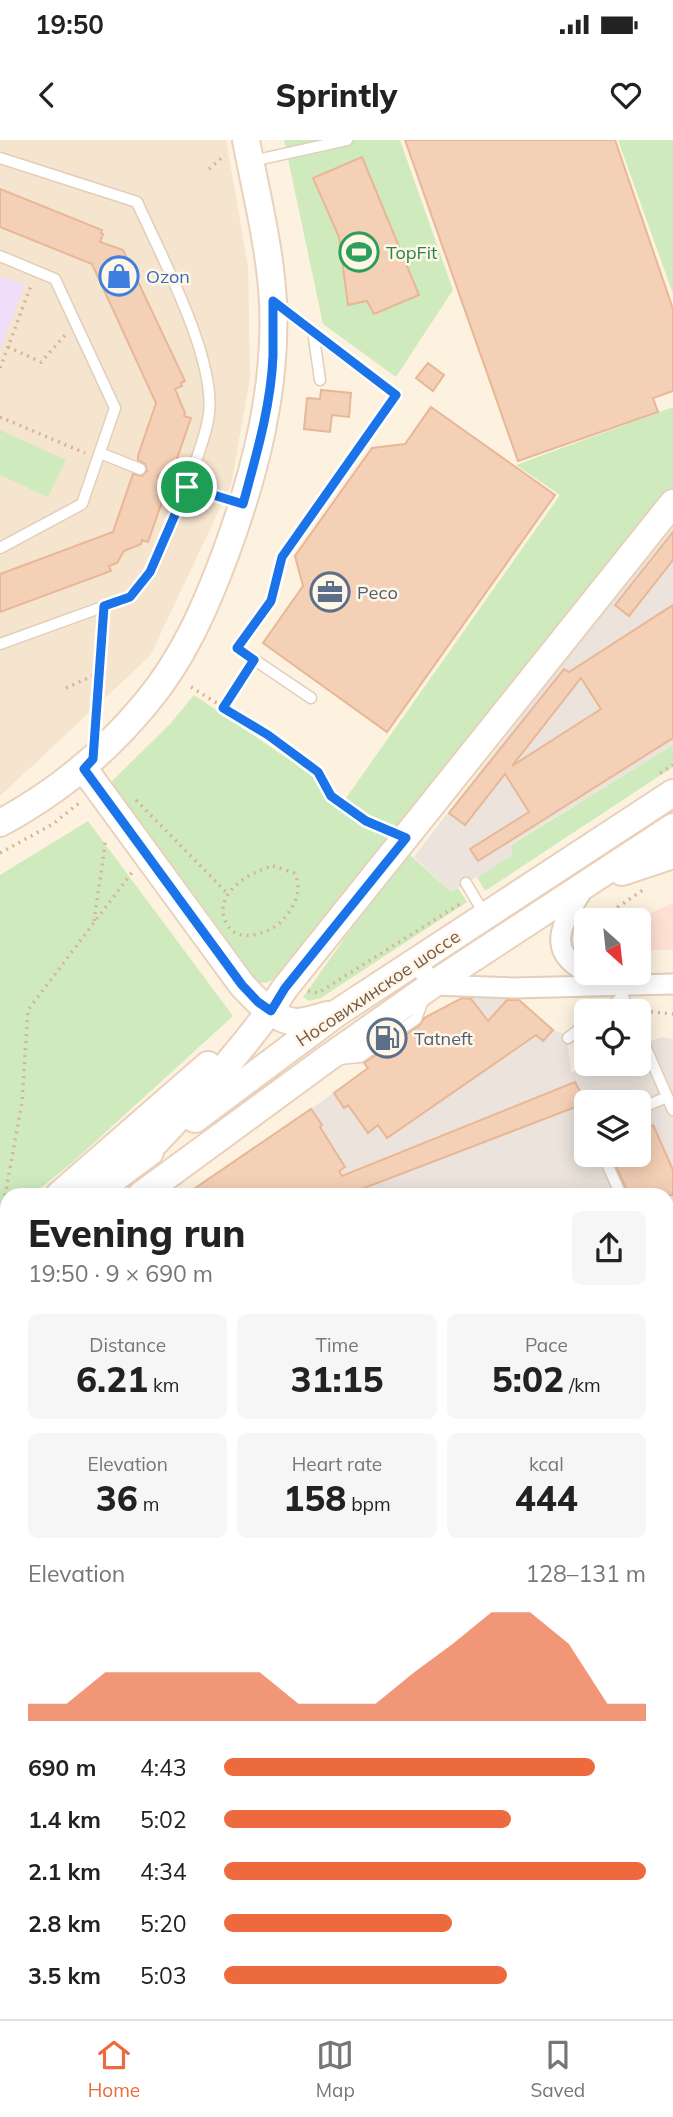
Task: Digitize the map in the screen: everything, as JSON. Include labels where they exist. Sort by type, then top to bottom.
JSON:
[{"type":"main road","points":[[0,823],[48,794],[88,764],[146,704],[194,632],[243,504],[267,400],[273,357],[273,301],[267,248],[240,150]]},
{"type":"main road","points":[[137,1162],[223,1071],[271,1011],[285,988],[673,503]]},
{"type":"main road","points":[[88,764],[242,985],[258,1002],[282,1018],[296,1022],[337,1013]]},
{"type":"main road","name":"Носовихинское шоссе","points":[[102,1188],[337,1013],[673,793]]},
{"type":"main road","name":"Носовихинское шоссе","points":[[151,1188],[430,986],[673,827]]},
{"type":"main road","points":[[587,884],[673,855]]},
{"type":"main road","points":[[67,1188],[271,1011]]},
{"type":"street","points":[[574,965],[564,955],[560,945],[563,925],[587,884]]},
{"type":"street","points":[[417,961],[430,986],[618,989],[673,984]]},
{"type":"street","points":[[611,985],[618,989]]},
{"type":"lane","points":[[240,150],[347,140]]},
{"type":"lane","points":[[0,158],[137,202],[189,318],[209,382],[209,418],[187,487],[150,572],[130,597],[0,644]]},
{"type":"lane","points":[[0,256],[55,279],[115,408],[82,504],[0,548]]},
{"type":"lane","points":[[273,301],[396,395],[282,557],[271,601],[237,648],[311,698]]},
{"type":"lane","points":[[313,331],[320,380]]},
{"type":"lane","points":[[99,456],[140,469]]},
{"type":"lane","points":[[165,478],[243,504]]},
{"type":"lane","points":[[466,883],[485,915]]},
{"type":"lane","points":[[618,989],[623,999]]},
{"type":"lane","points":[[612,999],[618,989]]},
{"type":"lane","points":[[568,1038],[574,1033]]},
{"type":"lane","points":[[651,1060],[673,1110]]},
{"type":"lane","points":[[651,1104],[667,1097]]},
{"type":"lane","points":[[608,1167],[618,1188]]},
{"type":"path","points":[[209,169],[225,156],[240,150]]},
{"type":"path","points":[[0,368],[37,272]]},
{"type":"path","points":[[8,347],[41,362],[76,324]]},
{"type":"path","points":[[0,417],[99,456]]},
{"type":"path","points":[[88,764],[104,606]]},
{"type":"path","points":[[223,708],[254,660]]},
{"type":"path","points":[[66,688],[99,673]]},
{"type":"path","points":[[191,687],[268,735],[318,772],[331,796],[366,821],[406,838]]},
{"type":"path","points":[[132,796],[228,894]]},
{"type":"path","points":[[0,853],[53,824],[79,803]]},
{"type":"path","points":[[94,923],[107,833]]},
{"type":"path","points":[[273,866],[294,873],[298,881],[299,890],[291,909],[279,924],[260,934],[238,935],[231,930],[224,920],[223,912],[228,894],[245,876],[273,866]]},
{"type":"path","points":[[6,1188],[22,1102],[28,1010],[135,869]]},
{"type":"path","points":[[617,908],[652,885]]},
{"type":"path","points":[[651,1012],[673,1014]]},
{"type":"shaded area","points":[[0,140],[226,140],[248,266],[250,378],[231,485],[150,656],[0,796]]},
{"type":"shaded area","points":[[0,276],[25,285],[0,350]]},
{"type":"shaded area","points":[[673,528],[673,745],[511,844],[514,855],[451,892],[414,857],[603,610]]},
{"type":"shaded area","points":[[673,903],[673,950],[651,950],[651,913]]},
{"type":"shaded area","points":[[512,994],[553,1030],[573,1042],[568,1046],[571,1073],[574,1072],[574,1076],[651,1076],[651,1041],[662,1037],[673,1039],[673,1188],[195,1188],[368,1068],[369,1070],[425,1033],[431,1014],[469,996]]},
{"type":"green space","points":[[284,140],[400,140],[453,290],[396,377],[323,324]]},
{"type":"green space","points":[[618,140],[673,140],[673,294]]},
{"type":"green space","points":[[673,407],[673,488],[281,975],[266,983],[255,982],[112,794],[112,781],[170,724],[194,695],[346,798],[560,495],[516,465]]},
{"type":"green space","points":[[0,430],[66,460],[48,497],[0,475]]},
{"type":"green space","points":[[673,745],[673,767],[485,891],[477,877],[513,855],[511,845]]},
{"type":"green space","points":[[88,821],[233,1016],[73,1162],[41,1188],[0,1188],[0,875]]},
{"type":"green space","points":[[409,854],[451,892],[458,888],[467,902],[321,998],[309,1001],[303,997],[364,911]]},
{"type":"building","points":[[405,140],[615,140],[673,309],[673,391],[653,398],[658,412],[518,461]]},
{"type":"building","points":[[362,157],[419,295],[374,314],[367,301],[348,305],[339,237],[313,178]]},
{"type":"building","points":[[0,189],[102,230],[100,242],[123,250],[185,381],[175,389],[184,416],[191,418],[172,473],[163,471],[158,476],[160,483],[167,487],[148,542],[142,540],[141,544],[124,551],[117,563],[109,566],[111,571],[0,612],[0,574],[113,532],[133,474],[142,476],[147,471],[138,456],[156,403],[92,264],[0,227]]},
{"type":"building","points":[[428,363],[444,375],[433,391],[416,378]]},
{"type":"building","points":[[321,390],[351,393],[349,417],[332,415],[330,432],[304,429],[307,398],[320,399]]},
{"type":"building","points":[[431,407],[555,495],[387,732],[263,643],[303,586],[295,556],[372,448],[405,444]]},
{"type":"building","points":[[673,532],[673,560],[629,616],[615,605]]},
{"type":"building","points":[[673,605],[673,738],[478,861],[470,849],[529,812],[505,774],[465,825],[449,813],[564,669],[569,672]],"holes":[[[581,678],[601,709],[512,766]]]},
{"type":"building","points":[[462,998],[471,999],[488,1021],[507,1000],[519,1000],[553,1030],[543,1041],[536,1035],[387,1138],[378,1125],[368,1133],[348,1105],[344,1108],[334,1093],[368,1068],[364,1063],[420,1025],[424,1018]]},
{"type":"building","points":[[575,1082],[579,1090],[574,1090],[574,1108],[364,1188],[195,1188],[311,1109],[345,1167],[339,1171],[342,1176]]},
{"type":"building","points":[[653,1125],[673,1170],[673,1188],[626,1188],[616,1167],[651,1167]]},
{"type":"place","name":"TopFit","points":[[359,252]]},
{"type":"place","name":"Ozon","points":[[119,276]]},
{"type":"place","name":"Ресо","points":[[330,592]]},
{"type":"place","name":"Tatneft","points":[[387,1038]]},
{"type":"route","points":[[273,301],[396,395],[282,557],[271,601],[237,648],[254,660],[223,708],[268,735],[318,772],[331,796],[366,821],[406,838],[285,988],[271,1011],[242,985],[84,769],[93,759],[104,606],[130,597],[150,572],[187,487],[243,504],[267,400],[273,357],[273,301]]}]
